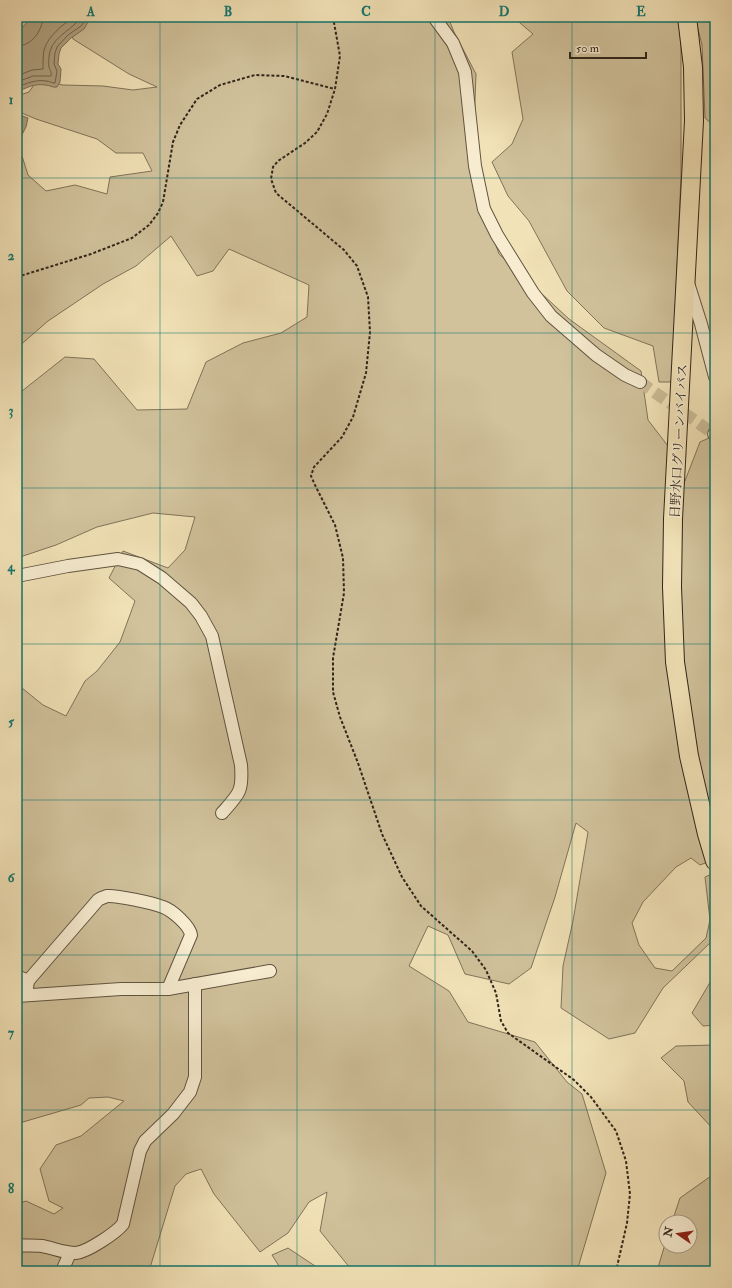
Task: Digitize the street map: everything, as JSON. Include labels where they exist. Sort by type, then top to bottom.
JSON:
[{"type":"highway","name":"日野水口グリーンバイパス","points":[[687,17],[693,67],[694,121],[674,519],[672,587],[675,662],[689,756],[707,834],[715,860]]},
{"type":"street","points":[[434,17],[453,43],[464,72],[475,166],[484,209],[497,235],[533,293],[551,316],[596,355],[625,375],[640,382]]},
{"type":"street","points":[[687,279],[715,377]]},
{"type":"street","points":[[17,576],[68,566],[118,559],[140,564],[162,578],[191,602],[212,636],[241,765],[242,783],[238,795],[222,813]]},
{"type":"street","points":[[168,989],[192,935],[191,931],[184,923],[163,907],[108,896],[98,900],[28,981],[21,996],[121,989],[168,989],[270,972]]},
{"type":"street","points":[[17,976],[28,981]]},
{"type":"street","points":[[17,1245],[40,1246],[70,1253],[78,1252],[100,1242],[123,1224],[140,1151],[145,1141],[173,1114],[190,1092],[195,1077],[195,984]]},
{"type":"street","points":[[62,1271],[70,1253]]},
{"type":"path","points":[[333,17],[340,56],[335,89],[328,114],[317,132],[305,143],[278,161],[273,168],[271,179],[276,193],[344,250],[357,266],[368,297],[370,332],[366,373],[353,417],[342,438],[314,467],[311,476],[335,525],[343,558],[344,592],[333,658],[333,692],[340,717],[358,763],[382,834],[402,877],[421,906],[472,951],[486,970],[496,994],[501,1021],[508,1033],[574,1080],[591,1097],[616,1131],[626,1161],[630,1194],[627,1223],[616,1271]]},
{"type":"path","points":[[17,277],[91,254],[132,238],[150,225],[163,202],[173,142],[180,125],[197,100],[220,85],[255,75],[284,76],[335,89]]},
{"type":"shaded area","points":[[17,17],[35,17],[28,34],[17,32]]},
{"type":"shaded area","points":[[92,17],[448,17],[454,32],[476,74],[472,178],[499,254],[569,319],[641,371],[648,420],[668,446],[667,625],[708,862],[700,865],[691,858],[676,867],[643,902],[632,923],[639,945],[655,968],[672,971],[706,938],[710,920],[705,877],[712,874],[715,884],[715,947],[711,942],[663,988],[635,1033],[609,1039],[561,1008],[563,966],[573,921],[588,832],[576,823],[555,897],[531,968],[509,984],[465,974],[448,935],[428,926],[409,966],[449,991],[468,1022],[535,1042],[567,1082],[582,1094],[606,1173],[577,1271],[348,1271],[350,1268],[320,1231],[327,1192],[309,1202],[288,1233],[260,1252],[214,1194],[201,1169],[186,1174],[175,1186],[149,1271],[17,1271],[17,1204],[26,1201],[54,1214],[63,1208],[49,1201],[40,1169],[56,1145],[81,1136],[124,1101],[108,1097],[89,1098],[81,1105],[23,1122],[17,1116],[17,926],[21,927],[17,920],[17,684],[43,705],[66,716],[85,681],[97,671],[120,642],[135,601],[109,578],[123,551],[168,568],[185,550],[195,517],[153,513],[97,527],[56,545],[17,558],[17,395],[65,357],[94,359],[137,410],[187,409],[206,362],[243,343],[281,333],[307,317],[309,285],[229,249],[213,271],[197,276],[171,236],[136,266],[103,284],[48,321],[17,348],[17,155],[22,156],[28,175],[46,191],[75,185],[107,194],[110,177],[152,171],[143,153],[116,153],[97,139],[36,119],[17,111],[17,96],[29,92],[38,79],[63,85],[103,86],[133,90],[157,87],[129,74],[73,39],[70,27]]},
{"type":"shaded area","points":[[513,17],[678,17],[681,35],[681,176],[672,382],[659,382],[653,346],[604,328],[567,291],[529,221],[508,196],[492,162],[512,144],[523,119],[512,52],[533,34]]},
{"type":"shaded area","points":[[695,17],[715,17],[715,127],[705,118],[702,45]]},
{"type":"shaded area","points":[[709,438],[715,438],[715,819],[710,819],[691,733],[681,651],[683,486],[700,442]]},
{"type":"shaded area","points":[[715,974],[715,1025],[703,1026],[692,1013]]},
{"type":"shaded area","points":[[715,1045],[715,1131],[688,1102],[684,1081],[661,1058],[676,1046]]},
{"type":"shaded area","points":[[715,1171],[715,1271],[657,1271],[662,1254],[698,1254],[698,1214],[675,1214],[680,1198],[711,1176]]},
{"type":"shaded area","points":[[288,1248],[315,1266],[315,1271],[282,1271],[272,1255]]},
{"type":"water","points":[[28,17],[95,17],[88,22],[84,29],[71,38],[61,48],[58,64],[61,69],[60,82],[57,87],[38,85],[31,86],[17,92],[17,32],[26,24]]},
{"type":"water","points":[[17,114],[28,118],[26,127],[17,144]]},
{"type":"tunnel","points":[[640,382],[714,434]]}]
